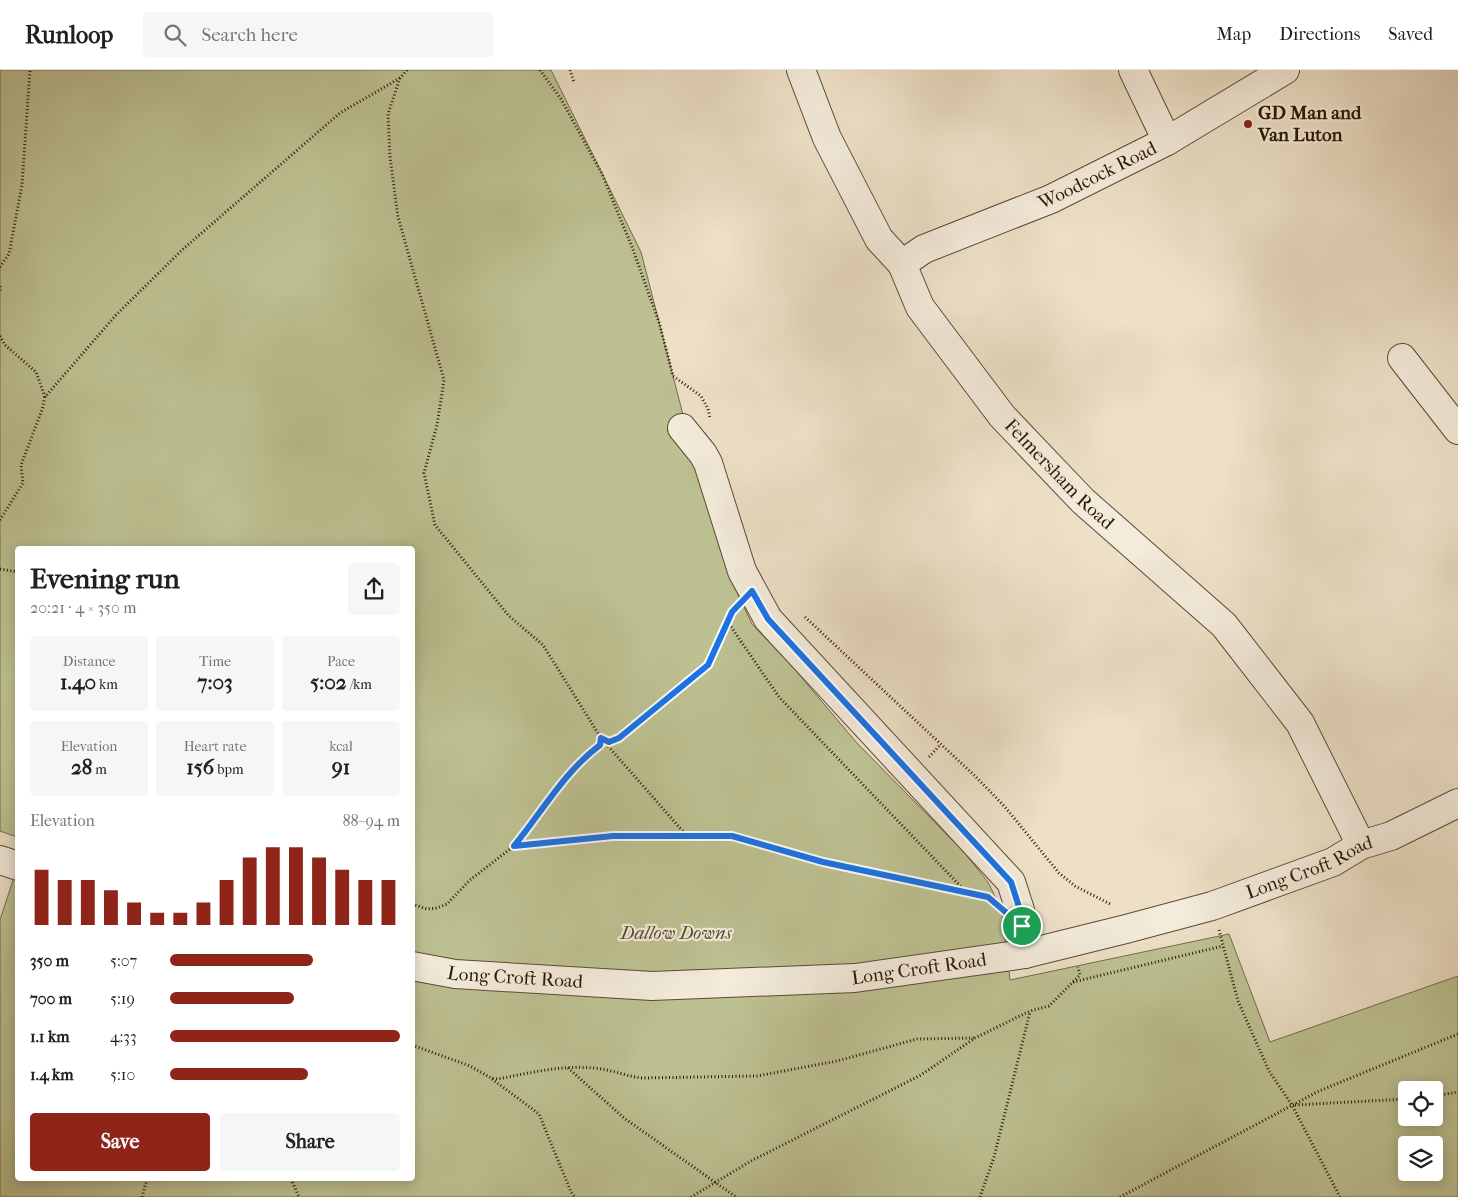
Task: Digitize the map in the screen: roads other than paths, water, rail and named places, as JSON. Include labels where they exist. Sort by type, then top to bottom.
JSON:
[{"type":"street","name":"Felmersham Road","points":[[801,70],[828,138],[879,239],[902,264],[920,307],[1002,416],[1083,501],[1224,625],[1300,723],[1361,845]]},
{"type":"street","points":[[1133,70],[1168,141]]},
{"type":"street","name":"Woodcock Road","points":[[902,264],[924,249],[1051,199],[1168,141],[1285,70]]},
{"type":"street","points":[[1402,358],[1458,430]]},
{"type":"street","points":[[697,434],[742,571],[768,619],[1011,882],[1020,910],[1026,954]]},
{"type":"street","name":"Long Croft Road","points":[[415,967],[455,974],[652,986],[854,978],[1026,954],[1212,906],[1333,862],[1361,845],[1391,836],[1458,803]]},
{"type":"street","points":[[0,860],[15,865]]},
{"type":"place","name":"GD Man and Van Luton","points":[[1248,124]]},
{"type":"park label","name":"Dallow Downs","points":[[676,933]]}]
